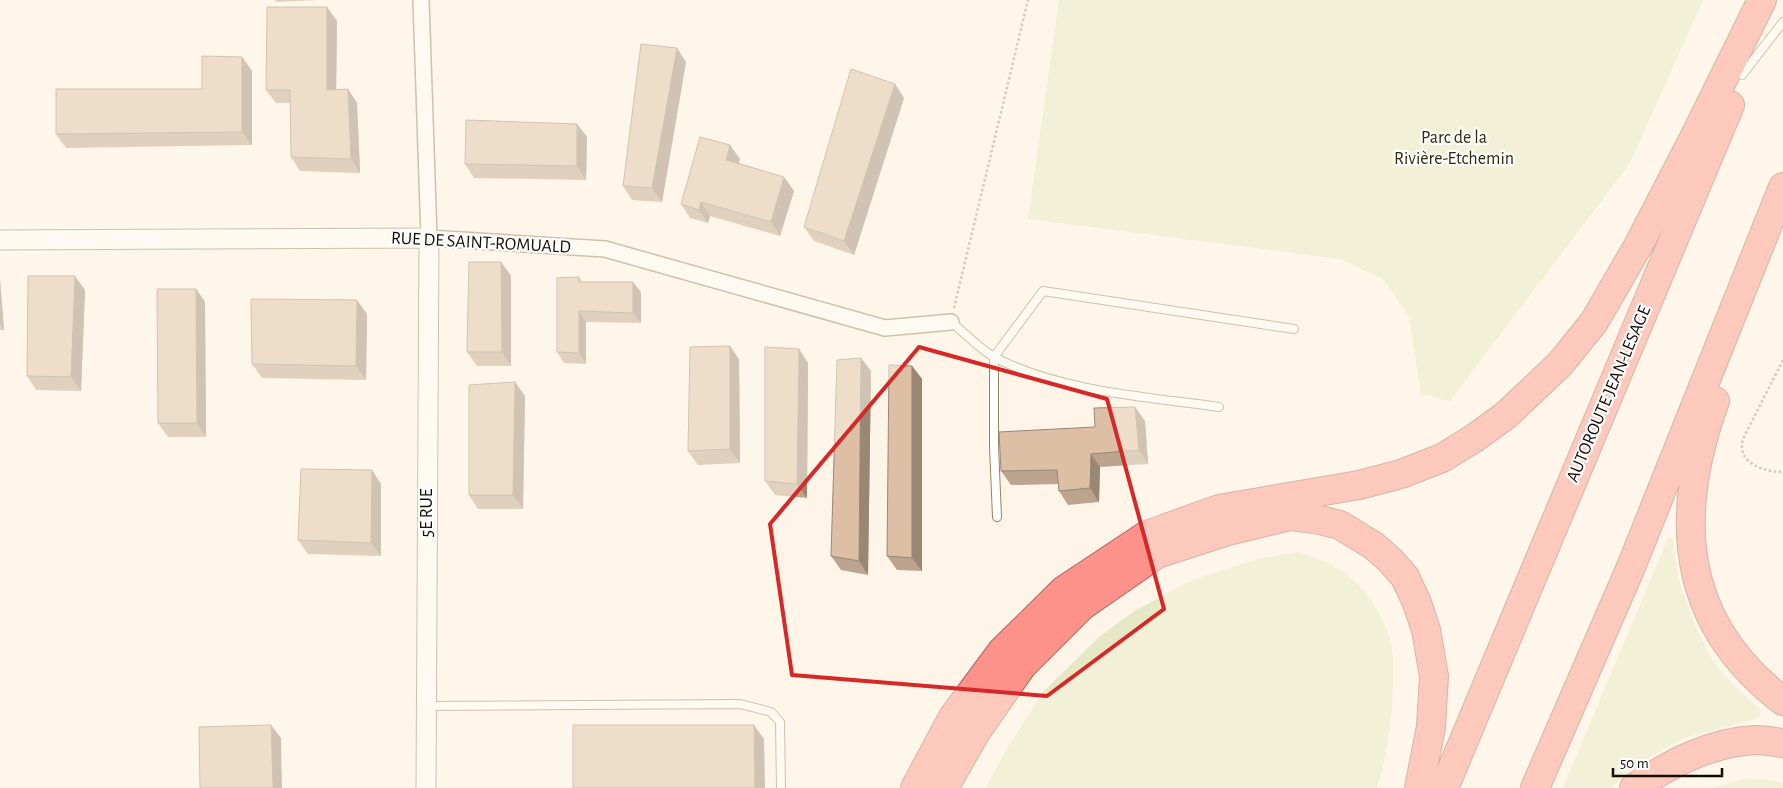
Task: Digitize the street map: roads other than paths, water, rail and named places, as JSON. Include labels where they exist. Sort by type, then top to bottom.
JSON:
[{"type":"highway","points":[[915,788],[953,717],[1002,651],[1064,590],[1146,535],[1219,509],[1359,485],[1400,474],[1442,458],[1474,439],[1512,410],[1560,364],[1594,322],[1638,246],[1762,0]]},
{"type":"highway","name":"AUTOROUTE JEAN-LESAGE","points":[[1444,788],[1774,0]]},
{"type":"highway","points":[[1535,788],[1631,567],[1783,187]]},
{"type":"highway","points":[[1783,221],[1708,420],[1693,483],[1690,524],[1693,566],[1708,612],[1726,643],[1742,663],[1767,689],[1783,700]]},
{"type":"highway","points":[[944,788],[976,732],[1022,666],[1082,606],[1157,554],[1228,531],[1290,516],[1340,525],[1374,546],[1390,560],[1404,577],[1418,603],[1426,630],[1434,676],[1431,727],[1419,788]]},
{"type":"highway","points":[[1634,788],[1685,757],[1722,745],[1757,740],[1783,743]]},
{"type":"street","points":[[422,0],[429,238]]},
{"type":"street","name":"RUE DE SAINT-ROMUALD","points":[[0,240],[429,238],[605,249],[885,328],[951,322]]},
{"type":"street","name":"5E RUE","points":[[426,788],[429,238]]},
{"type":"lane","points":[[1742,75],[1783,22]]},
{"type":"lane","points":[[997,517],[994,446],[994,357],[1043,291],[1294,329]]},
{"type":"lane","points":[[951,322],[994,357],[1044,378],[1116,392],[1219,407]]},
{"type":"lane","points":[[426,706],[740,704],[771,712],[780,722],[781,788]]},
{"type":"park label","name":"Parc de la Rivière-Etchemin","points":[[1454,148]]}]
